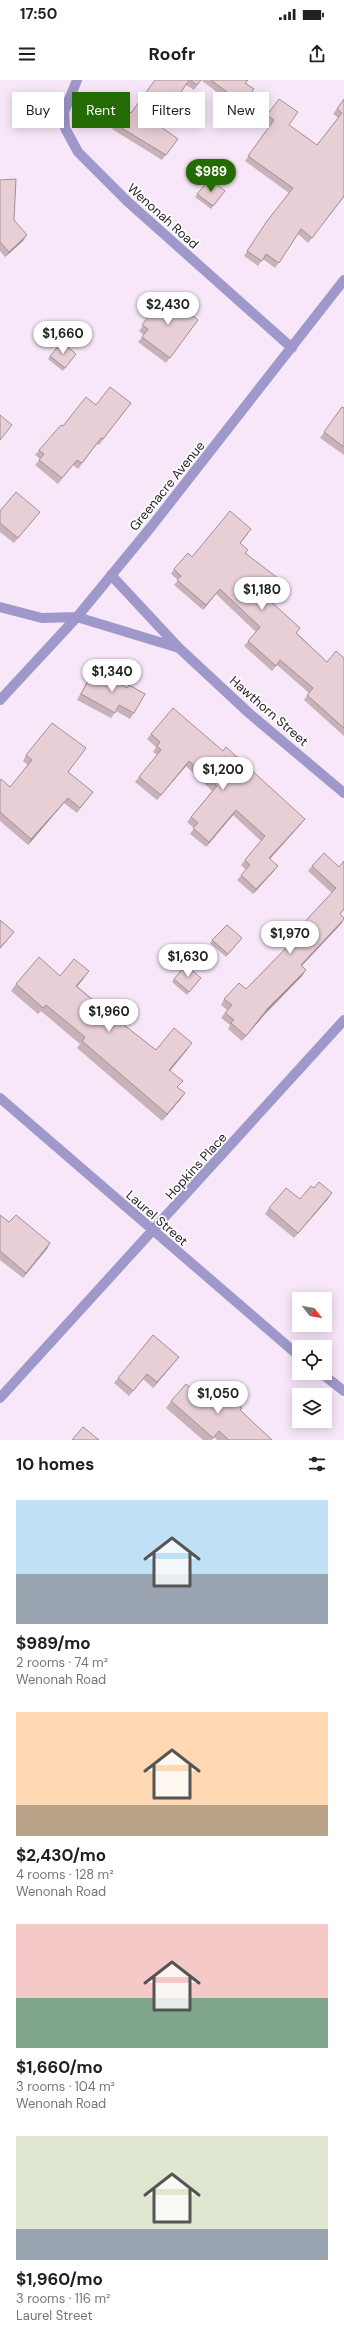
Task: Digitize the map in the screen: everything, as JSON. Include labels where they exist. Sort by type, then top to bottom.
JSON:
[{"type":"street","name":"Wenonah Road","points":[[77,80],[64,112],[65,128],[78,152],[128,202],[292,348]]},
{"type":"street","name":"Greenacre Avenue","points":[[0,700],[77,617],[292,348],[344,280]]},
{"type":"street","name":"Hawthorn Street","points":[[111,575],[179,648],[250,714],[344,793]]},
{"type":"street","name":"Hawthorn Street","points":[[0,607],[42,618],[77,617],[179,648]]},
{"type":"street","name":"Hopkins Place","points":[[0,1398],[153,1232],[344,1020]]},
{"type":"street","name":"Laurel Street","points":[[0,1098],[153,1232],[292,1350]]},
{"type":"street","points":[[330,1380],[344,1391]]},
{"type":"building","points":[[155,80],[189,80],[181,92],[146,92]]},
{"type":"building","points":[[190,80],[201,80],[197,85]]},
{"type":"building","points":[[211,80],[248,80],[245,83],[254,89],[252,92],[227,92]]},
{"type":"building","points":[[279,99],[298,112],[289,125],[317,145],[342,113],[337,109],[344,99],[344,196],[312,238],[301,229],[279,263],[266,254],[262,261],[247,251],[267,221],[293,188],[248,156],[274,120],[269,116],[269,112]]},
{"type":"building","points":[[138,103],[138,128],[162,128],[178,139],[166,155],[122,128],[130,128],[130,112],[131,113]]},
{"type":"building","points":[[16,179],[14,220],[27,235],[9,252],[0,242],[0,180]]},
{"type":"building","points":[[210,179],[225,191],[213,206],[197,194]]},
{"type":"building","points":[[165,295],[198,320],[170,358],[142,337],[148,329],[142,325]]},
{"type":"building","points":[[62,342],[76,354],[65,368],[50,356]]},
{"type":"building","points":[[110,387],[131,403],[82,463],[77,460],[62,478],[39,460],[44,454],[39,450],[61,425],[63,426],[86,397],[96,405]]},
{"type":"building","points":[[342,407],[344,408],[344,447],[324,432]]},
{"type":"building","points":[[0,415],[12,425],[0,440]]},
{"type":"building","points":[[16,492],[40,512],[18,538],[0,523],[0,511]]},
{"type":"building","points":[[230,511],[251,529],[240,543],[248,550],[245,553],[283,582],[269,600],[300,628],[296,633],[327,662],[336,651],[344,658],[344,728],[307,695],[313,688],[280,660],[276,666],[248,641],[260,627],[220,589],[206,605],[177,580],[181,576],[174,569],[188,553],[192,557]]},
{"type":"building","points":[[94,670],[127,688],[129,685],[145,694],[134,713],[119,705],[115,713],[81,694]]},
{"type":"building","points":[[173,708],[223,751],[226,747],[305,819],[269,858],[278,866],[256,889],[241,875],[250,865],[245,860],[265,836],[236,810],[209,842],[193,828],[198,823],[191,817],[217,786],[189,761],[161,795],[139,777],[161,750],[157,746],[160,742],[151,734]]},
{"type":"building","points":[[52,723],[86,748],[68,772],[93,792],[80,808],[68,798],[31,839],[0,812],[0,781],[1,779],[10,787],[32,760],[26,755]]},
{"type":"building","points":[[324,853],[339,867],[344,861],[344,909],[340,914],[344,919],[301,965],[306,970],[268,1008],[246,1036],[231,1023],[234,1020],[225,1013],[232,1005],[224,999],[239,983],[246,989],[297,937],[296,935],[302,929],[300,927],[336,888],[312,866]]},
{"type":"building","points":[[0,920],[14,932],[0,948]]},
{"type":"building","points":[[227,925],[242,938],[228,954],[212,940]]},
{"type":"building","points":[[39,957],[60,976],[74,959],[89,971],[76,986],[108,1013],[115,1011],[123,1017],[124,1025],[156,1050],[174,1028],[192,1043],[169,1070],[183,1081],[177,1087],[185,1093],[167,1114],[82,1041],[85,1037],[46,1005],[43,1008],[16,984]]},
{"type":"building","points":[[186,965],[201,978],[189,992],[174,979]]},
{"type":"building","points":[[319,1182],[332,1193],[298,1233],[269,1208],[286,1188],[300,1199],[311,1186],[314,1188]]},
{"type":"building","points":[[0,1215],[9,1222],[16,1215],[50,1243],[26,1273],[0,1251]]},
{"type":"building","points":[[153,1335],[179,1357],[157,1382],[147,1374],[133,1391],[118,1378]]},
{"type":"building","points":[[186,1384],[202,1398],[213,1384],[242,1408],[240,1410],[272,1440],[229,1440],[219,1431],[213,1438],[171,1401]]},
{"type":"building","points":[[83,1427],[99,1440],[72,1440]]}]
